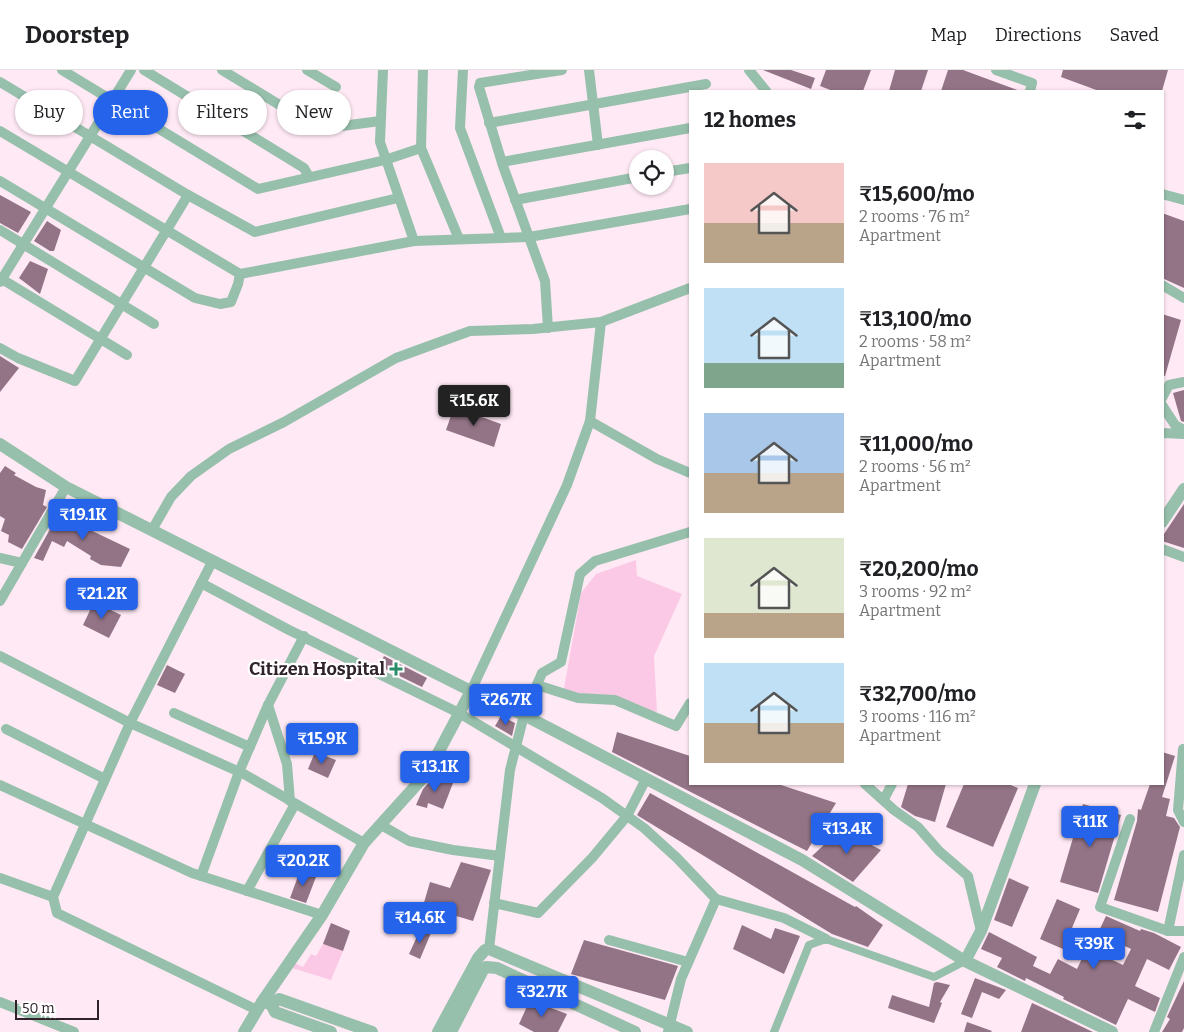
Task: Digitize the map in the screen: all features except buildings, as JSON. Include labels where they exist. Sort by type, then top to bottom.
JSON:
[{"type":"street","points":[[62,70],[94,90]]},
{"type":"street","points":[[119,90],[131,70]]},
{"type":"street","points":[[144,70],[304,168],[309,177]]},
{"type":"street","points":[[222,70],[319,129],[380,121]]},
{"type":"street","points":[[307,70],[336,87]]},
{"type":"street","points":[[383,70],[380,142],[414,241]]},
{"type":"street","points":[[423,70],[421,148],[459,239]]},
{"type":"street","points":[[463,70],[460,128],[501,238]]},
{"type":"street","points":[[548,328],[544,281],[489,123],[479,86],[480,83],[562,70]]},
{"type":"street","points":[[589,70],[598,145]]},
{"type":"street","points":[[749,70],[765,90]]},
{"type":"street","points":[[996,70],[1032,83],[1030,90]]},
{"type":"street","points":[[0,82],[188,195],[255,232],[398,198]]},
{"type":"street","points":[[489,123],[706,84]]},
{"type":"street","points":[[502,162],[689,128]]},
{"type":"street","points":[[0,131],[240,274],[414,241],[529,237],[689,208]]},
{"type":"street","points":[[93,131],[1,279],[127,355]]},
{"type":"street","points":[[168,135],[258,189],[386,160],[421,148]]},
{"type":"street","points":[[674,171],[689,168]]},
{"type":"street","points":[[515,200],[629,179]]},
{"type":"street","points":[[0,181],[195,298],[220,304],[231,302],[240,274]]},
{"type":"street","points":[[0,348],[18,358],[75,381],[188,195]]},
{"type":"street","points":[[1164,195],[1184,200]]},
{"type":"street","points":[[0,230],[154,324]]},
{"type":"street","points":[[1164,286],[1184,298]]},
{"type":"street","points":[[152,530],[171,496],[191,476],[206,465],[230,449],[301,413],[396,358],[470,331],[548,328],[601,322],[689,288]]},
{"type":"street","points":[[244,1032],[322,915],[364,843],[428,772],[471,691],[567,485],[590,421],[601,322]]},
{"type":"street","points":[[1166,384],[1184,382]]},
{"type":"street","points":[[1164,408],[1175,425],[1184,432]]},
{"type":"street","points":[[590,421],[657,459],[689,473]]},
{"type":"street","points":[[1164,433],[1184,432]]},
{"type":"street","points":[[0,444],[66,487],[524,716],[802,860],[965,961],[1112,1032]]},
{"type":"street","points":[[0,601],[66,487]]},
{"type":"street","points":[[1164,519],[1184,489]]},
{"type":"street","points":[[489,949],[510,770],[524,716],[542,673],[561,662],[580,574],[595,562],[689,532]]},
{"type":"street","points":[[1164,549],[1184,557]]},
{"type":"street","points":[[0,558],[22,563]]},
{"type":"street","points":[[213,560],[130,723],[53,898],[57,913],[275,1012],[331,1032]]},
{"type":"street","points":[[201,583],[459,713],[516,746],[627,816],[677,858],[716,899],[784,918],[826,939],[934,977],[965,961],[982,931],[1035,785]]},
{"type":"street","points":[[200,876],[239,772],[268,705],[304,636]]},
{"type":"street","points":[[0,656],[130,723],[239,772],[364,843]]},
{"type":"street","points":[[537,685],[578,698],[615,700],[676,726],[689,705]]},
{"type":"street","points":[[247,891],[292,802],[287,764],[268,705]]},
{"type":"street","points":[[174,713],[250,747]]},
{"type":"street","points":[[6,729],[105,779]]},
{"type":"street","points":[[1183,749],[1178,810],[1184,822]]},
{"type":"street","points":[[494,903],[538,913],[592,858],[627,816],[646,779]]},
{"type":"street","points":[[0,785],[200,876],[322,915]]},
{"type":"street","points":[[866,785],[894,810],[918,827],[939,851],[968,876],[982,931]]},
{"type":"street","points":[[884,799],[891,785]]},
{"type":"street","points":[[1130,819],[1100,906],[1168,931],[1184,931]]},
{"type":"street","points":[[381,825],[409,841],[453,850],[500,856]]},
{"type":"street","points":[[1168,931],[1184,855]]},
{"type":"street","points":[[0,878],[53,898]]},
{"type":"street","points":[[669,1028],[681,979],[716,899]]},
{"type":"street","points":[[774,1032],[809,945],[826,939]]},
{"type":"street","points":[[608,940],[688,962]]},
{"type":"street","points":[[438,1032],[478,958],[484,950],[489,949],[669,1028],[687,1032]]},
{"type":"street","points":[[1154,1032],[1184,957]]},
{"type":"street","points":[[451,1032],[483,970],[490,966],[636,1032]]},
{"type":"street","points":[[263,1005],[278,999],[372,1032]]},
{"type":"street","points":[[0,1002],[74,1032]]},
{"type":"shaded area","points":[[636,560],[637,576],[682,594],[654,656],[657,712],[563,694],[581,593],[596,574]]},
{"type":"shaded area","points":[[323,944],[343,951],[331,980],[292,968],[294,963],[303,967],[311,954],[316,956]]},
{"type":"place","name":"Citizen Hospital","points":[[396,669]]}]
